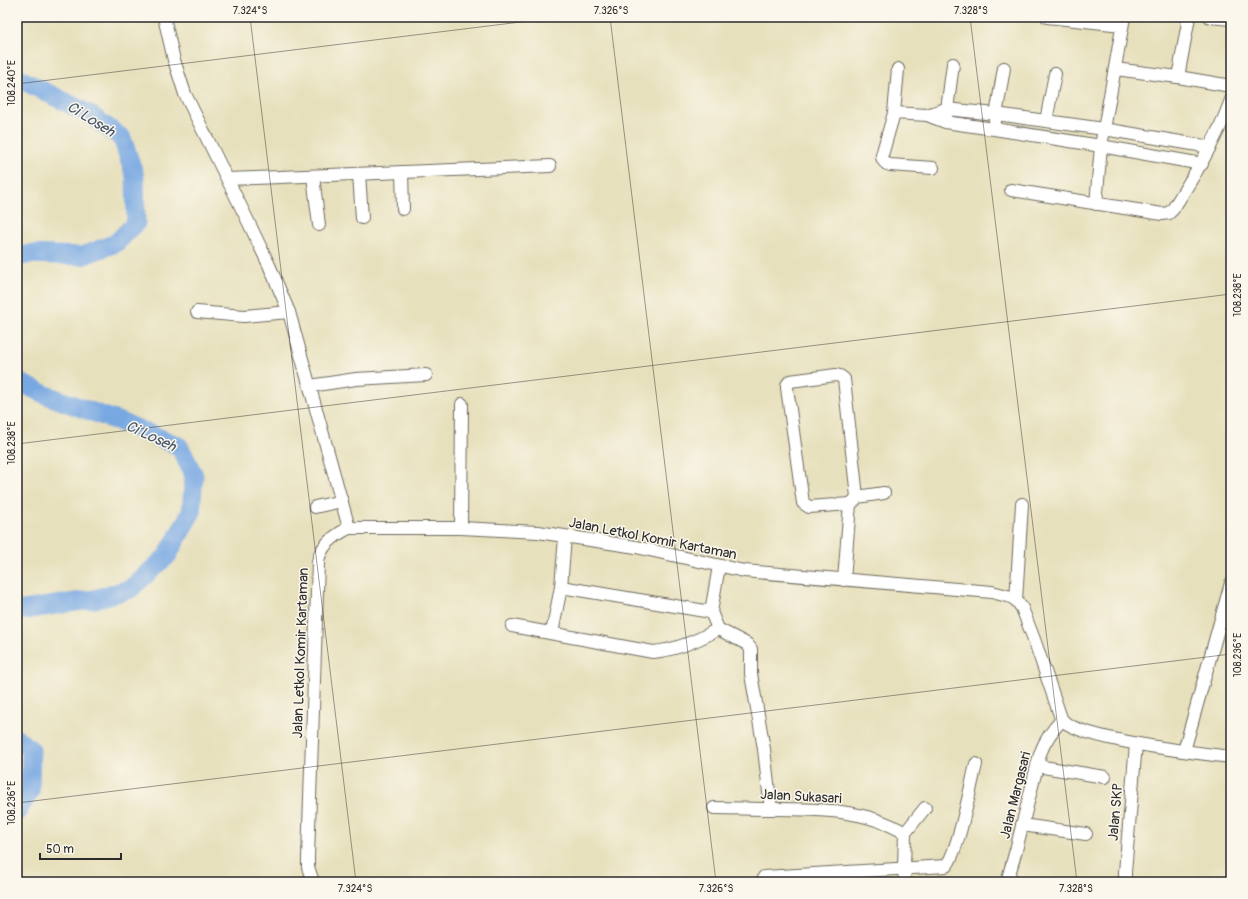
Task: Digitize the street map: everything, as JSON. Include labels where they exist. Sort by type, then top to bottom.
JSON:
[{"type":"street","points":[[164,17],[174,60],[185,94],[228,179],[269,265],[289,312],[349,528]]},
{"type":"street","points":[[1047,17],[1123,21],[1101,146],[1096,204]]},
{"type":"street","points":[[1178,77],[1189,17]]},
{"type":"street","points":[[1210,17],[1231,19]]},
{"type":"street","points":[[945,122],[953,64]]},
{"type":"street","points":[[994,128],[1004,68]]},
{"type":"street","points":[[898,69],[894,113],[882,155],[883,160],[886,164],[890,165],[933,168]]},
{"type":"street","points":[[1115,69],[1178,77],[1231,86]]},
{"type":"street","points":[[1046,121],[1054,74]]},
{"type":"street","points":[[1011,190],[1162,214],[1168,213],[1173,209],[1202,164],[1221,127],[1231,100]]},
{"type":"street","points":[[928,115],[946,109],[996,114],[1104,129],[1210,147]]},
{"type":"street","points":[[894,113],[928,115],[945,122],[994,128],[1202,164]]},
{"type":"street","points":[[228,179],[550,166]]},
{"type":"street","points":[[402,172],[403,209]]},
{"type":"street","points":[[359,174],[362,218]]},
{"type":"street","points":[[313,176],[319,225]]},
{"type":"street","points":[[198,312],[244,316],[289,312]]},
{"type":"street","points":[[310,386],[356,379],[426,375]]},
{"type":"street","points":[[844,580],[853,500],[844,379],[836,375],[790,381],[787,385],[787,389],[803,503],[809,507],[853,500],[884,493]]},
{"type":"street","points":[[461,528],[462,404]]},
{"type":"street","points":[[315,507],[342,500]]},
{"type":"street","points":[[1022,504],[1016,600],[1026,617],[1062,720],[1066,724],[1080,729],[1136,744],[1231,757]]},
{"type":"street","name":"Jalan Letkol Komir Kartaman","points":[[313,882],[309,873],[308,864],[318,562],[321,550],[331,538],[349,528],[461,528],[538,532],[636,547],[719,566],[753,572],[997,593],[1006,595],[1016,600]]},
{"type":"street","points":[[552,633],[561,587],[565,537]]},
{"type":"street","points":[[719,566],[711,612],[718,629],[746,644],[751,649],[751,674],[764,749],[771,809]]},
{"type":"street","points":[[1184,751],[1231,583]]},
{"type":"street","points":[[561,587],[711,612]]},
{"type":"street","points":[[512,626],[653,652],[682,645],[718,629]]},
{"type":"street","name":"Jalan Margasari","points":[[1007,882],[1044,743],[1050,732],[1062,720]]},
{"type":"street","name":"Jalan SKP","points":[[1126,882],[1126,864],[1136,744]]},
{"type":"street","points":[[764,877],[943,867],[948,863],[961,829],[976,764]]},
{"type":"street","points":[[1037,766],[1105,777]]},
{"type":"street","name":"Jalan Sukasari","points":[[714,808],[811,809],[852,814],[887,824],[905,833]]},
{"type":"street","points":[[905,882],[905,833],[925,808]]},
{"type":"street","points":[[1022,825],[1086,834]]},
{"type":"waterway","name":"Ci Loseh","points":[[17,76],[18,78],[89,114],[122,138],[135,176],[136,223],[116,243],[82,256],[30,254],[17,257]]},
{"type":"waterway","name":"Ci Loseh","points":[[17,381],[46,395],[131,426],[179,446],[194,475],[191,513],[167,556],[130,589],[95,599],[17,611]]},
{"type":"waterway","name":"Ci Loseh","points":[[17,739],[31,750],[30,791],[17,812]]}]
